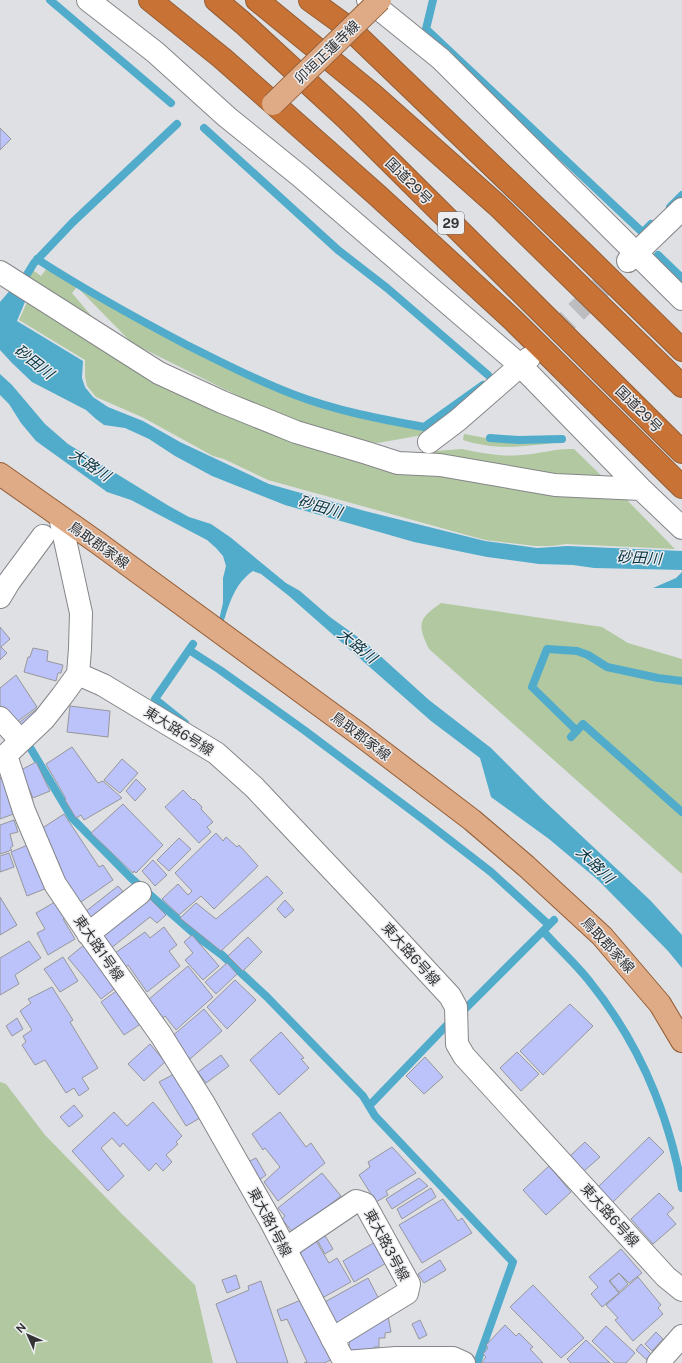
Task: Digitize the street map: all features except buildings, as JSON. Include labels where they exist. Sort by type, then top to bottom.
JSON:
[{"type":"highway","points":[[150,0],[222,58],[377,195],[513,320],[682,487]]},
{"type":"highway","name":"国道29号","points":[[216,0],[346,118],[682,452]]},
{"type":"highway","points":[[257,0],[372,94],[498,206],[682,386]]},
{"type":"highway","points":[[310,0],[350,29],[682,350]]},
{"type":"main road","name":"卯垣正蓮寺線","points":[[273,104],[380,0]]},
{"type":"main road","name":"鳥取郡家線","points":[[0,474],[104,547],[353,729],[472,820],[526,866],[602,936],[660,1004],[682,1041]]},
{"type":"street","points":[[88,0],[155,52],[227,116],[525,362],[641,489],[682,528]]},
{"type":"street","points":[[368,0],[441,59],[632,257],[682,299]]},
{"type":"street","points":[[632,257],[682,209]]},
{"type":"street","points":[[0,272],[159,372],[222,402],[296,432],[367,452],[398,463],[440,466],[555,485],[641,489]]},
{"type":"street","points":[[429,442],[458,420],[525,362]]},
{"type":"street","points":[[0,718],[9,750],[44,719],[78,674],[81,613],[60,517]]},
{"type":"street","points":[[0,597],[9,582],[43,536]]},
{"type":"street","name":"東大路6号線","points":[[78,674],[103,685],[216,753],[254,787],[450,996],[456,1007],[456,1044],[464,1056],[666,1277],[682,1290]]},
{"type":"street","name":"東大路1号線","points":[[9,750],[24,812],[55,884],[88,934],[161,1035],[203,1102],[269,1218],[345,1362]]},
{"type":"street","points":[[88,934],[140,893]]},
{"type":"street","name":"東大路3号線","points":[[285,1249],[356,1201],[365,1204],[409,1284],[407,1293],[332,1339]]},
{"type":"street","points":[[658,1363],[682,1336]]},
{"type":"street","points":[[345,1362],[396,1358],[453,1358],[464,1363]]},
{"type":"green space","points":[[47,268],[126,315],[239,374],[295,396],[363,417],[433,430],[428,434],[378,443],[348,440],[268,411],[132,343],[77,287],[72,293],[106,333],[24,281],[31,269],[41,276]]},
{"type":"green space","points":[[29,298],[117,360],[203,404],[435,470],[625,498],[675,549],[566,544],[535,546],[485,540],[268,480],[224,459],[213,456],[144,418],[96,397],[87,386],[85,377],[85,360],[19,320]]},
{"type":"green space","points":[[464,434],[491,439],[560,441],[525,446],[499,447],[481,445],[463,440]]},
{"type":"green space","points":[[462,449],[492,454],[514,455],[561,449],[574,449],[609,483],[390,456]]},
{"type":"green space","points":[[441,603],[602,627],[628,643],[682,659],[682,874],[429,649],[421,628],[422,623],[428,613]]},
{"type":"green space","points":[[0,1082],[6,1084],[45,1135],[122,1214],[195,1285],[213,1363],[0,1363]]},
{"type":"water","name":"砂田川","points":[[12,288],[27,297],[17,321],[83,361],[82,378],[85,387],[93,397],[108,407],[143,421],[180,442],[269,484],[365,511],[485,541],[537,548],[567,546],[682,551],[682,570],[594,568],[573,565],[539,564],[487,557],[414,542],[285,505],[212,476],[175,456],[149,439],[125,428],[104,425],[86,410],[32,382],[0,350],[0,302]]},
{"type":"water","name":"大路川","points":[[0,374],[12,385],[45,424],[68,444],[169,506],[189,517],[211,524],[230,537],[286,583],[300,591],[330,617],[366,643],[429,700],[491,748],[541,798],[650,900],[682,935],[682,968],[668,951],[598,880],[549,839],[491,797],[480,758],[431,721],[289,596],[261,574],[253,571],[237,588],[230,602],[223,624],[219,620],[223,603],[223,578],[226,566],[223,556],[216,548],[207,540],[131,500],[107,492],[36,441],[21,423],[9,404],[0,395]]},
{"type":"water","points":[[682,572],[682,588],[653,588],[676,578]]},
{"type":"waterway","points":[[50,0],[171,103]]},
{"type":"waterway","points":[[433,0],[426,29],[641,231],[645,230],[651,224]]},
{"type":"waterway","points":[[21,284],[34,263],[73,222],[177,124]]},
{"type":"waterway","points":[[204,128],[338,250],[387,288],[488,375]]},
{"type":"waterway","points":[[670,207],[682,195]]},
{"type":"waterway","points":[[658,255],[682,278]]},
{"type":"waterway","points":[[37,259],[73,282],[185,344],[267,384],[327,406],[375,418],[424,427],[483,385]]},
{"type":"waterway","points":[[490,438],[518,440],[562,439]]},
{"type":"waterway","points":[[185,723],[155,699],[193,644]]},
{"type":"waterway","points":[[577,731],[532,687],[547,649],[577,651],[588,655],[607,667],[658,678],[682,681]]},
{"type":"waterway","points":[[189,650],[220,670],[304,730],[424,820],[491,872],[549,925]]},
{"type":"waterway","points":[[571,737],[583,724],[682,812]]},
{"type":"waterway","points":[[31,749],[72,818],[131,878],[199,938],[222,955],[267,997],[363,1096],[375,1116],[513,1262],[477,1363]]},
{"type":"waterway","points":[[465,1009],[554,920]]},
{"type":"waterway","points":[[543,931],[590,982],[623,1029],[637,1054],[660,1105],[669,1132],[682,1188]]},
{"type":"waterway","points":[[369,1106],[447,1025]]},
{"type":"tunnel","points":[[529,358],[628,261]]}]
